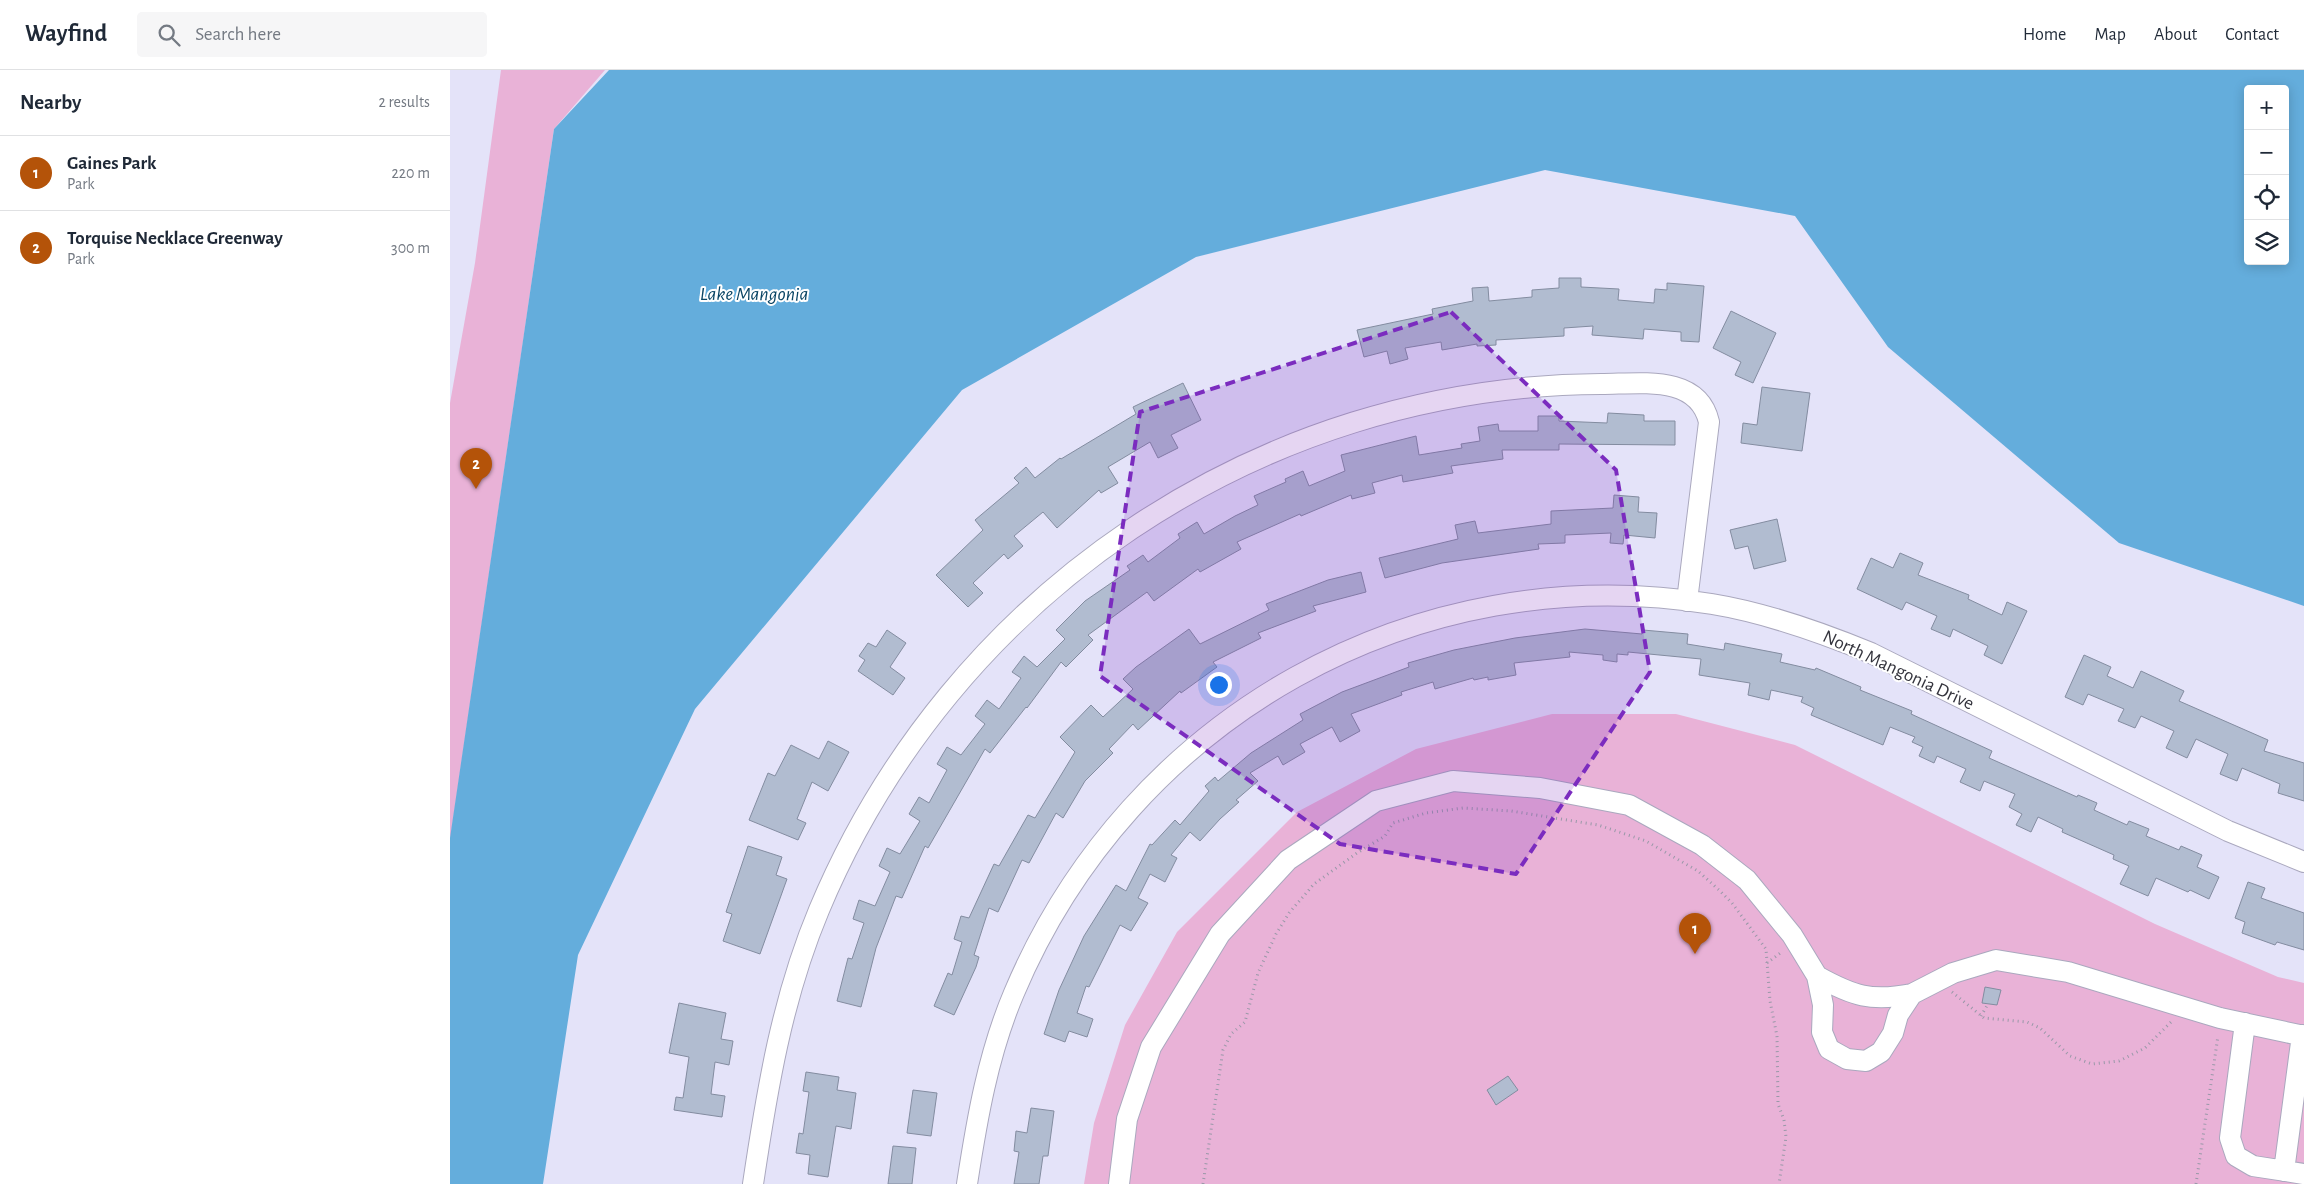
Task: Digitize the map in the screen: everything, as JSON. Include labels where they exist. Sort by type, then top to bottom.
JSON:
[{"type":"street","points":[[753,1184],[769,1078],[782,1021],[798,966],[836,872],[885,782],[921,729],[958,683],[997,640],[1039,600],[1083,563],[1167,506],[1217,478],[1315,435],[1379,414],[1436,400],[1493,391],[1565,384],[1638,384],[1679,387],[1700,399],[1706,410],[1709,422],[1687,601]]},
{"type":"street","name":"North Mangonia Drive","points":[[967,1184],[983,1090],[997,1041],[1014,994],[1040,937],[1066,894],[1094,852],[1126,813],[1188,751],[1262,696],[1313,667],[1358,646],[1441,617],[1490,606],[1540,599],[1590,596],[1641,596],[1687,601],[1777,618],[1825,634],[1871,653],[2228,831],[2304,862]]},
{"type":"street","points":[[1119,1184],[1127,1119],[1151,1047],[1220,934],[1288,860],[1376,801],[1453,781],[1540,788],[1629,805],[1702,845],[1747,880],[1792,935],[1817,976],[1822,1005],[1822,1032],[1829,1049],[1847,1059],[1866,1061],[1881,1052],[1893,1033],[1898,1014],[1912,994]]},
{"type":"street","points":[[1817,976],[1846,992],[1864,997],[1884,999],[1912,994],[1953,973],[1996,960],[2068,972],[2220,1018],[2303,1035],[2284,1171]]},
{"type":"street","points":[[2245,1023],[2230,1138],[2236,1156],[2252,1166],[2304,1174]]},
{"type":"path","points":[[1203,1184],[1223,1050],[1231,1034],[1245,1022],[1258,973],[1276,934],[1289,913],[1314,884],[1357,853],[1385,836],[1393,823],[1440,810],[1483,808],[1584,822],[1638,837],[1698,871],[1732,903],[1766,949],[1770,1001],[1776,1036],[1778,1104],[1784,1120],[1786,1137],[1779,1184]]},
{"type":"path","points":[[1767,963],[1785,949],[1790,956]]},
{"type":"path","points":[[1944,991],[1952,992],[1981,1016],[1992,1021],[2027,1022],[2040,1028],[2070,1056],[2092,1064],[2119,1061],[2145,1048],[2172,1021],[2181,1023]]},
{"type":"path","points":[[1981,1016],[1988,1004]]},
{"type":"path","points":[[2196,1184],[2218,1032]]},
{"type":"highlighted area","points":[[1451,312],[1616,470],[1650,672],[1516,874],[1340,844],[1100,676],[1140,412]]},
{"type":"shaded area","points":[[501,70],[605,70],[554,129],[450,841],[450,403],[475,263]]},
{"type":"shaded area","points":[[1552,714],[1676,714],[1795,745],[2155,924],[2278,977],[2304,983],[2304,1184],[1084,1184],[1094,1123],[1125,1025],[1177,932],[1297,812],[1416,749]]},
{"type":"water","name":"Lake Mangonia","points":[[609,70],[2304,70],[2304,606],[2119,543],[1888,347],[1795,216],[1545,170],[1196,257],[962,390],[695,709],[578,955],[543,1184],[450,1184],[450,838],[554,129]]},
{"type":"building","points":[[1559,278],[1581,278],[1581,287],[1619,289],[1618,300],[1654,303],[1655,289],[1667,290],[1667,283],[1704,286],[1699,342],[1681,341],[1681,332],[1644,329],[1643,339],[1592,335],[1593,326],[1564,328],[1564,336],[1496,340],[1496,345],[1477,346],[1477,344],[1442,350],[1441,342],[1405,348],[1408,359],[1390,364],[1387,351],[1364,357],[1357,330],[1433,314],[1432,309],[1473,301],[1472,288],[1488,287],[1489,301],[1532,297],[1532,290],[1559,288]]},
{"type":"building","points":[[1731,311],[1776,333],[1753,383],[1735,375],[1741,362],[1713,348]]},
{"type":"building","points":[[1183,383],[1201,420],[1171,435],[1178,448],[1158,458],[1150,442],[1108,467],[1118,483],[1101,493],[1099,490],[1057,528],[1043,512],[1014,536],[1023,546],[1008,559],[1004,554],[973,583],[983,593],[968,607],[936,575],[983,530],[975,520],[1019,483],[1014,478],[1026,467],[1035,478],[1060,458],[1136,414],[1133,407]]},
{"type":"building","points":[[1762,387],[1810,393],[1802,451],[1741,443],[1743,423],[1757,425]]},
{"type":"building","points":[[1608,413],[1644,415],[1644,421],[1675,421],[1675,445],[1559,444],[1559,450],[1502,450],[1503,459],[1451,466],[1453,473],[1403,482],[1402,475],[1372,483],[1375,493],[1352,499],[1351,495],[1301,516],[1300,514],[1237,542],[1241,549],[1200,572],[1198,569],[1154,601],[1147,592],[1088,635],[1093,640],[1066,667],[1061,662],[990,753],[985,749],[928,848],[925,846],[902,898],[896,896],[876,948],[861,1007],[837,1001],[848,958],[852,959],[864,923],[853,919],[859,900],[875,906],[890,872],[879,866],[887,848],[900,854],[920,821],[909,814],[919,797],[929,803],[947,770],[937,764],[947,747],[961,755],[985,724],[975,716],[987,700],[999,709],[1021,678],[1012,672],[1024,656],[1037,667],[1065,639],[1056,630],[1085,601],[1130,570],[1127,566],[1143,555],[1148,562],[1180,538],[1178,534],[1197,522],[1204,534],[1258,505],[1254,496],[1286,482],[1285,479],[1303,471],[1309,486],[1345,471],[1341,455],[1416,436],[1419,455],[1462,448],[1461,444],[1480,441],[1478,427],[1498,424],[1499,431],[1538,431],[1538,416],[1559,416],[1559,421],[1607,423]]},
{"type":"building","points":[[1614,495],[1639,497],[1638,512],[1657,513],[1655,538],[1624,535],[1623,544],[1610,543],[1611,533],[1565,535],[1565,543],[1538,544],[1539,549],[1442,563],[1385,578],[1379,558],[1458,539],[1455,525],[1475,521],[1478,533],[1551,524],[1551,511],[1613,508]]},
{"type":"building","points":[[1777,519],[1786,561],[1754,569],[1748,546],[1735,549],[1730,530]]},
{"type":"building","points":[[1900,553],[1923,563],[1918,575],[1969,595],[1968,599],[2002,615],[2007,602],[2027,611],[2002,664],[1984,655],[1988,646],[1953,629],[1950,637],[1931,629],[1937,616],[1906,602],[1902,610],[1857,589],[1871,558],[1893,568]]},
{"type":"building","points":[[1361,572],[1366,592],[1313,606],[1316,611],[1258,633],[1261,638],[1213,662],[1217,667],[1181,693],[1180,691],[1138,730],[1133,724],[1109,749],[1113,753],[1085,781],[1063,818],[1056,813],[1029,863],[1022,860],[998,912],[989,908],[974,955],[979,957],[976,967],[954,1015],[934,1006],[948,973],[952,975],[962,942],[954,939],[961,916],[969,918],[994,864],[999,866],[1028,815],[1035,818],[1075,752],[1060,737],[1091,705],[1103,717],[1133,689],[1123,679],[1136,667],[1189,629],[1200,644],[1269,610],[1266,604],[1328,580]]},
{"type":"building","points":[[1585,629],[1642,634],[1643,630],[1688,634],[1687,644],[1724,650],[1725,643],[1782,654],[1780,662],[1815,670],[1816,668],[1861,687],[1860,690],[1912,711],[1911,714],[1992,751],[1989,758],[2077,797],[2078,795],[2097,803],[2094,810],[2127,825],[2129,821],[2149,829],[2146,836],[2179,850],[2181,846],[2202,855],[2197,867],[2219,877],[2209,899],[2156,878],[2148,896],[2120,884],[2129,866],[2113,859],[2114,855],[2062,832],[2063,829],[2038,817],[2031,832],[2016,825],[2022,814],[2009,807],[2015,794],[1984,781],[1980,791],[1960,782],[1966,769],[1937,756],[1934,763],[1919,756],[1923,747],[1912,742],[1915,737],[1890,727],[1883,745],[1811,715],[1814,708],[1801,702],[1803,697],[1771,690],[1769,700],[1748,695],[1750,683],[1699,675],[1701,659],[1628,652],[1628,655],[1617,654],[1617,662],[1603,660],[1603,655],[1569,652],[1570,657],[1514,663],[1516,675],[1488,680],[1488,677],[1474,680],[1473,678],[1435,689],[1433,682],[1401,692],[1402,695],[1351,714],[1360,731],[1340,742],[1332,727],[1300,744],[1305,752],[1283,765],[1278,756],[1250,773],[1258,781],[1236,800],[1239,802],[1200,841],[1190,832],[1171,855],[1177,858],[1165,882],[1150,874],[1138,898],[1148,903],[1131,931],[1120,925],[1089,987],[1086,986],[1077,1013],[1093,1019],[1087,1037],[1069,1031],[1065,1042],[1044,1034],[1059,990],[1084,936],[1116,885],[1126,891],[1150,844],[1152,845],[1175,820],[1180,825],[1209,791],[1205,786],[1215,777],[1218,781],[1251,753],[1303,720],[1300,714],[1342,692],[1409,667],[1408,663],[1454,650],[1515,638]]},
{"type":"building","points":[[887,630],[906,643],[890,667],[905,678],[893,695],[858,671],[865,660],[859,656],[868,643],[876,647]]},
{"type":"building","points":[[2084,655],[2111,667],[2107,676],[2133,688],[2141,671],[2184,691],[2179,701],[2268,740],[2264,751],[2304,763],[2304,801],[2278,793],[2280,784],[2242,768],[2237,781],[2220,774],[2228,754],[2196,739],[2187,758],[2166,748],[2174,731],[2141,716],[2135,728],[2118,721],[2124,709],[2088,694],[2083,705],[2065,697]]},
{"type":"building","points":[[828,741],[849,752],[828,791],[812,782],[797,819],[806,823],[798,840],[749,820],[768,773],[775,776],[791,745],[819,759]]},
{"type":"building","points":[[748,846],[782,857],[776,875],[787,879],[760,954],[723,941],[732,914],[726,912]]},
{"type":"building","points":[[2248,882],[2265,888],[2261,898],[2304,913],[2304,950],[2277,942],[2275,945],[2242,933],[2245,922],[2235,918]]},
{"type":"building","points":[[1985,987],[2001,990],[1997,1005],[1982,1003]]},
{"type":"building","points":[[679,1003],[726,1013],[721,1039],[733,1041],[729,1065],[715,1062],[711,1094],[725,1096],[722,1117],[674,1110],[676,1097],[683,1098],[689,1057],[669,1053]]},
{"type":"building","points":[[806,1072],[839,1077],[837,1090],[856,1093],[851,1129],[836,1126],[828,1177],[808,1174],[810,1155],[796,1153],[799,1133],[803,1134],[809,1092],[803,1091]]},
{"type":"building","points":[[1508,1076],[1518,1090],[1496,1105],[1487,1090]]},
{"type":"building","points":[[913,1090],[937,1093],[931,1136],[907,1133]]},
{"type":"building","points":[[1031,1108],[1054,1111],[1048,1156],[1043,1156],[1039,1184],[1014,1184],[1019,1152],[1014,1151],[1016,1131],[1027,1133]]},
{"type":"building","points":[[893,1146],[916,1148],[912,1184],[888,1184]]},
{"type":"place","name":"Torquise Necklace Greenway","points":[[476,489]]},
{"type":"place","name":"Gaines Park","points":[[1695,954]]}]
